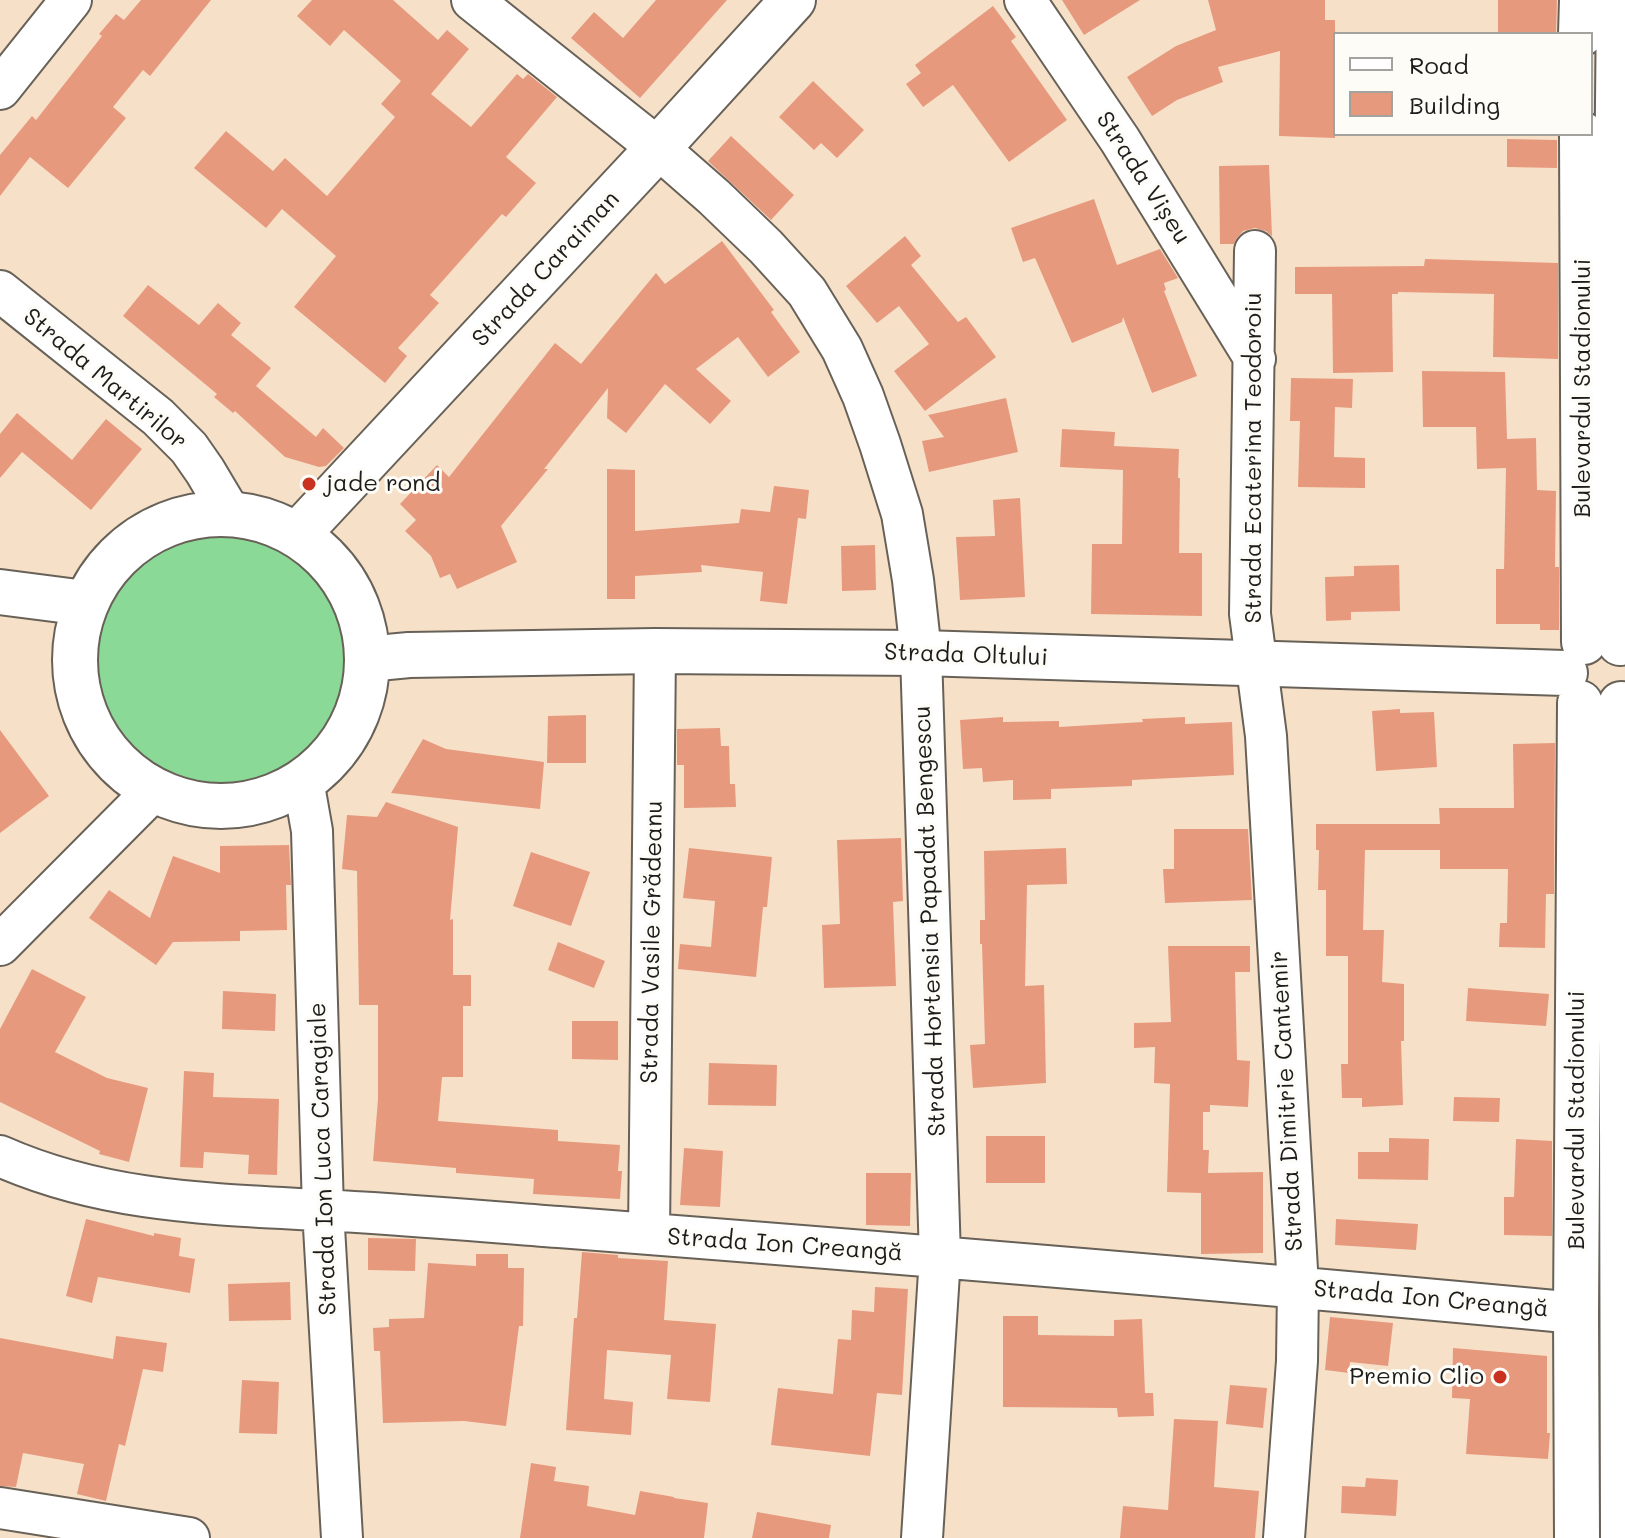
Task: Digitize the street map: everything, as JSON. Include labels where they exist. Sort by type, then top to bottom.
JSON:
[{"type":"main road","name":"Strada Caraiman","points":[[297,535],[793,0]]},
{"type":"main road","points":[[1581,32],[1582,0]]},
{"type":"main road","name":"Bulevardul Stadionului","points":[[1577,1538],[1576,1313],[1615,412],[1619,0]]},
{"type":"main road","name":"Bulevardul Stadionului","points":[[1582,136],[1603,673],[1623,1538]]},
{"type":"main road","points":[[230,513],[263,519],[297,535],[319,553],[350,591],[363,624],[367,659],[364,688],[357,715],[343,742],[325,764],[278,796],[244,805],[180,803],[153,791],[130,776],[104,749],[84,713],[74,674],[74,642],[85,603],[104,573],[132,544],[175,520],[230,513]]},
{"type":"main road","points":[[0,592],[85,603]]},
{"type":"main road","name":"Strada Oltului","points":[[367,659],[409,655],[655,651],[921,653],[1603,673]]},
{"type":"street","points":[[0,89],[71,0]]},
{"type":"street","name":"Strada Hortensia Papadat Bengescu","points":[[472,0],[658,148],[766,247],[807,292],[842,349],[863,396],[902,514],[921,653],[940,1257],[922,1538]]},
{"type":"street","name":"Strada Vișeu","points":[[1025,0],[1120,140],[1255,359]]},
{"type":"street","name":"Strada Ecaterina Teodoroiu","points":[[1255,251],[1250,614],[1256,664]]},
{"type":"street","name":"Strada Martirilor","points":[[0,291],[158,417],[189,448],[230,513]]},
{"type":"street","name":"Strada Vasile Grădeanu","points":[[649,1234],[655,651]]},
{"type":"street","name":"Strada Dimitrie Cantemir","points":[[1256,664],[1266,736],[1298,1287],[1297,1361],[1284,1538]]},
{"type":"street","name":"Strada Ion Luca Caragiale","points":[[303,780],[312,831],[323,1210],[342,1538]]},
{"type":"street","points":[[0,945],[153,791]]},
{"type":"street","name":"Strada Ion Creangă","points":[[0,1156],[61,1179],[115,1192],[212,1205],[323,1210],[940,1257],[1576,1313]]},
{"type":"street","points":[[0,1508],[189,1538]]},
{"type":"green space","points":[[220,514],[262,520],[289,531],[313,547],[333,567],[349,591],[360,618],[366,660],[360,702],[349,729],[333,753],[313,773],[289,789],[262,800],[220,806],[178,800],[151,789],[127,773],[107,753],[91,729],[80,702],[74,660],[80,618],[91,591],[107,567],[127,547],[151,531],[178,520]]},
{"type":"building","points":[[141,0],[211,0],[150,76],[143,70],[113,107],[126,118],[68,188],[30,157],[0,196],[0,155],[32,116],[36,120],[116,14],[124,20]]},
{"type":"building","points":[[312,0],[393,0],[438,40],[447,30],[469,49],[431,94],[471,127],[517,74],[523,79],[528,74],[557,97],[506,157],[536,183],[506,217],[502,214],[430,295],[439,303],[398,348],[407,356],[385,383],[294,307],[336,256],[282,209],[266,228],[194,168],[226,131],[273,171],[285,158],[327,196],[395,117],[381,104],[401,81],[344,30],[330,46],[297,16]]},
{"type":"building","points":[[656,0],[727,0],[640,98],[571,38],[594,12],[623,38]]},
{"type":"building","points":[[1062,0],[1140,0],[1084,35]]},
{"type":"building","points":[[1208,0],[1325,0],[1325,20],[1335,20],[1335,138],[1279,136],[1280,51],[1218,67],[1223,82],[1177,100],[1152,116],[1127,77],[1176,46],[1216,30]]},
{"type":"building","points":[[1498,0],[1557,0],[1556,32],[1498,32]]},
{"type":"building","points":[[993,6],[1016,37],[1011,41],[1067,120],[1009,162],[953,85],[923,107],[906,84],[921,73],[915,65]]},
{"type":"building","points":[[813,81],[864,130],[837,158],[821,143],[814,150],[779,117]]},
{"type":"building","points":[[731,136],[794,195],[771,220],[708,161]]},
{"type":"building","points":[[1507,139],[1557,140],[1557,168],[1507,167]]},
{"type":"building","points":[[1269,165],[1272,236],[1255,228],[1243,231],[1234,244],[1220,244],[1219,166]]},
{"type":"building","points":[[1094,199],[1117,265],[1160,249],[1178,278],[1164,283],[1164,291],[1197,376],[1152,393],[1123,317],[1122,322],[1072,343],[1035,258],[1023,262],[1011,228]]},
{"type":"building","points":[[905,236],[921,256],[911,265],[958,322],[966,317],[996,357],[925,411],[894,371],[929,344],[899,306],[877,323],[846,286]]},
{"type":"building","points":[[722,241],[774,310],[771,312],[800,352],[768,377],[738,337],[696,369],[731,401],[710,424],[665,384],[626,433],[607,418],[608,388],[501,526],[517,562],[457,589],[450,574],[440,578],[431,556],[405,531],[416,520],[400,504],[437,465],[449,477],[555,343],[581,364],[656,273],[665,284]]},
{"type":"building","points":[[1425,259],[1558,263],[1558,359],[1493,357],[1494,294],[1398,292],[1392,294],[1393,372],[1333,373],[1332,294],[1295,294],[1295,267],[1424,266]]},
{"type":"building","points":[[148,285],[199,325],[218,303],[241,323],[231,335],[271,368],[256,386],[316,437],[323,428],[344,448],[326,466],[319,467],[285,457],[235,411],[233,413],[214,397],[217,394],[123,316]]},
{"type":"building","points":[[1422,371],[1505,372],[1507,439],[1536,438],[1537,490],[1556,491],[1555,567],[1559,567],[1559,630],[1540,630],[1540,624],[1496,624],[1496,569],[1504,569],[1506,468],[1477,469],[1476,427],[1423,427]]},
{"type":"building","points":[[1291,378],[1353,379],[1352,408],[1335,407],[1334,457],[1365,458],[1365,488],[1298,487],[1300,421],[1290,421]]},
{"type":"building","points":[[1006,398],[1018,452],[929,472],[922,441],[944,437],[928,415]]},
{"type":"building","points":[[17,413],[72,460],[106,419],[142,449],[91,510],[22,452],[0,478],[0,434]]},
{"type":"building","points":[[1062,429],[1115,432],[1114,446],[1179,449],[1179,553],[1202,553],[1202,616],[1091,614],[1092,544],[1122,544],[1123,470],[1060,467]]},
{"type":"building","points":[[607,469],[635,470],[635,531],[739,523],[741,509],[770,512],[774,486],[809,490],[806,519],[798,518],[787,604],[760,601],[763,572],[701,565],[702,572],[635,576],[635,599],[607,599]]},
{"type":"building","points":[[1020,498],[1025,597],[960,600],[956,537],[995,536],[993,500]]},
{"type":"building","points":[[875,545],[876,590],[842,591],[841,546]]},
{"type":"building","points":[[1399,565],[1400,611],[1351,612],[1351,620],[1326,621],[1325,577],[1354,576],[1354,566]]},
{"type":"building","points":[[1400,709],[1400,713],[1434,712],[1437,767],[1376,771],[1372,711]]},
{"type":"building","points":[[586,715],[586,763],[547,763],[548,716]]},
{"type":"building","points":[[1003,717],[1003,722],[1059,721],[1059,727],[1185,717],[1185,724],[1232,722],[1234,775],[1132,780],[1132,786],[1051,789],[1051,799],[1013,800],[1013,780],[983,782],[982,768],[963,769],[960,720]]},
{"type":"building","points":[[720,728],[721,746],[729,746],[730,784],[735,784],[736,807],[684,808],[684,765],[677,765],[677,729]]},
{"type":"building","points":[[0,730],[49,796],[0,833]]},
{"type":"building","points":[[423,739],[446,749],[544,762],[540,809],[391,793]]},
{"type":"building","points":[[1555,743],[1554,894],[1546,894],[1545,948],[1499,947],[1500,923],[1507,923],[1508,869],[1440,869],[1440,850],[1365,850],[1363,930],[1384,930],[1382,982],[1404,984],[1404,1041],[1401,1041],[1403,1105],[1362,1107],[1362,1098],[1342,1098],[1341,1064],[1348,1064],[1348,956],[1326,956],[1326,890],[1318,890],[1316,824],[1440,824],[1439,808],[1514,808],[1513,744]]},
{"type":"building","points":[[386,802],[458,827],[450,920],[453,919],[453,975],[471,975],[471,1006],[463,1006],[463,1077],[442,1077],[438,1121],[558,1130],[558,1141],[620,1145],[620,1199],[533,1194],[534,1179],[456,1173],[456,1168],[373,1161],[378,1099],[378,1005],[359,1005],[357,871],[342,869],[347,815],[377,817]]},
{"type":"building","points":[[1174,829],[1248,829],[1252,900],[1165,903],[1163,869],[1174,869]]},
{"type":"building","points":[[901,838],[903,901],[893,902],[896,986],[824,988],[822,925],[840,924],[837,840]]},
{"type":"building","points":[[289,845],[291,885],[286,885],[287,930],[240,931],[240,941],[173,942],[156,965],[89,918],[109,890],[150,918],[173,856],[220,873],[220,846]]},
{"type":"building","points":[[689,848],[772,857],[756,977],[678,969],[680,944],[711,947],[715,901],[683,898]]},
{"type":"building","points":[[1066,848],[1067,884],[1027,885],[1025,986],[1044,985],[1046,1083],[973,1088],[970,1045],[985,1044],[980,944],[980,920],[985,920],[984,851]]},
{"type":"building","points":[[531,852],[590,872],[571,926],[513,906]]},
{"type":"building","points":[[558,942],[605,961],[594,988],[548,970]]},
{"type":"building","points":[[1168,946],[1250,946],[1250,972],[1235,972],[1237,1060],[1250,1061],[1248,1107],[1210,1105],[1210,1112],[1203,1112],[1203,1150],[1209,1150],[1208,1173],[1263,1172],[1263,1253],[1201,1254],[1201,1193],[1167,1192],[1170,1084],[1154,1083],[1155,1047],[1134,1048],[1134,1023],[1171,1022]]},
{"type":"building","points":[[32,969],[86,997],[55,1052],[107,1078],[148,1088],[129,1162],[99,1154],[100,1151],[0,1102],[0,1029]]},
{"type":"building","points":[[1468,988],[1549,994],[1546,1026],[1466,1021]]},
{"type":"building","points":[[223,991],[276,994],[275,1031],[222,1029]]},
{"type":"building","points":[[572,1021],[618,1021],[618,1060],[572,1059]]},
{"type":"building","points":[[709,1063],[777,1065],[776,1106],[708,1105]]},
{"type":"building","points":[[184,1071],[214,1073],[213,1097],[279,1099],[277,1175],[248,1174],[249,1155],[204,1152],[203,1168],[180,1167]]},
{"type":"building","points":[[1454,1097],[1500,1098],[1499,1122],[1453,1121]]},
{"type":"building","points":[[986,1136],[1045,1136],[1045,1183],[986,1183]]},
{"type":"building","points":[[1389,1138],[1429,1139],[1428,1180],[1358,1179],[1358,1152],[1389,1152]]},
{"type":"building","points":[[1516,1139],[1552,1141],[1552,1236],[1504,1235],[1504,1197],[1514,1197]]},
{"type":"building","points":[[684,1148],[723,1151],[720,1207],[680,1205]]},
{"type":"building","points":[[866,1173],[911,1173],[910,1226],[866,1225]]},
{"type":"building","points":[[86,1219],[154,1236],[154,1233],[181,1238],[179,1256],[195,1259],[190,1293],[98,1277],[92,1303],[66,1296]]},
{"type":"building","points":[[1336,1219],[1418,1224],[1416,1250],[1335,1245]]},
{"type":"building","points":[[368,1238],[416,1239],[415,1271],[368,1270]]},
{"type":"building","points":[[582,1252],[668,1261],[664,1320],[716,1324],[710,1402],[667,1399],[671,1355],[607,1350],[604,1399],[633,1402],[631,1435],[566,1430]]},
{"type":"building","points":[[476,1254],[508,1254],[508,1268],[524,1268],[523,1326],[519,1326],[506,1426],[464,1421],[383,1423],[380,1351],[374,1351],[373,1328],[389,1327],[389,1319],[424,1318],[428,1263],[476,1266]]},
{"type":"building","points":[[290,1282],[291,1320],[229,1321],[228,1284]]},
{"type":"building","points":[[875,1287],[908,1289],[902,1395],[877,1393],[870,1456],[771,1445],[778,1388],[833,1394],[838,1339],[851,1340],[852,1310],[874,1312]]},
{"type":"building","points":[[1003,1316],[1038,1316],[1038,1335],[1114,1336],[1114,1320],[1142,1319],[1145,1393],[1153,1393],[1154,1416],[1118,1417],[1117,1408],[1003,1407]]},
{"type":"building","points":[[1330,1317],[1393,1323],[1388,1366],[1350,1362],[1349,1373],[1325,1370]]},
{"type":"building","points":[[116,1336],[167,1343],[163,1372],[143,1369],[125,1446],[119,1444],[106,1501],[77,1494],[84,1464],[23,1453],[16,1487],[0,1486],[0,1338],[113,1359]]},
{"type":"building","points":[[1453,1348],[1547,1356],[1548,1459],[1466,1454],[1470,1399],[1452,1398]]},
{"type":"building","points":[[242,1380],[279,1382],[277,1434],[239,1433]]},
{"type":"building","points":[[1230,1385],[1267,1388],[1263,1428],[1226,1424]]},
{"type":"building","points":[[1174,1419],[1218,1421],[1214,1487],[1259,1491],[1255,1538],[1120,1538],[1123,1506],[1168,1510]]},
{"type":"building","points":[[531,1463],[556,1467],[554,1481],[589,1486],[587,1506],[635,1515],[640,1491],[708,1503],[704,1538],[520,1538]]},
{"type":"building","points":[[1366,1478],[1398,1480],[1396,1516],[1341,1513],[1342,1486],[1365,1487]]},
{"type":"building","points":[[757,1512],[831,1525],[829,1538],[752,1538]]},
{"type":"place","name":"jade rond","points":[[309,484]]},
{"type":"place","name":"Premio Clio","points":[[1500,1377]]}]
